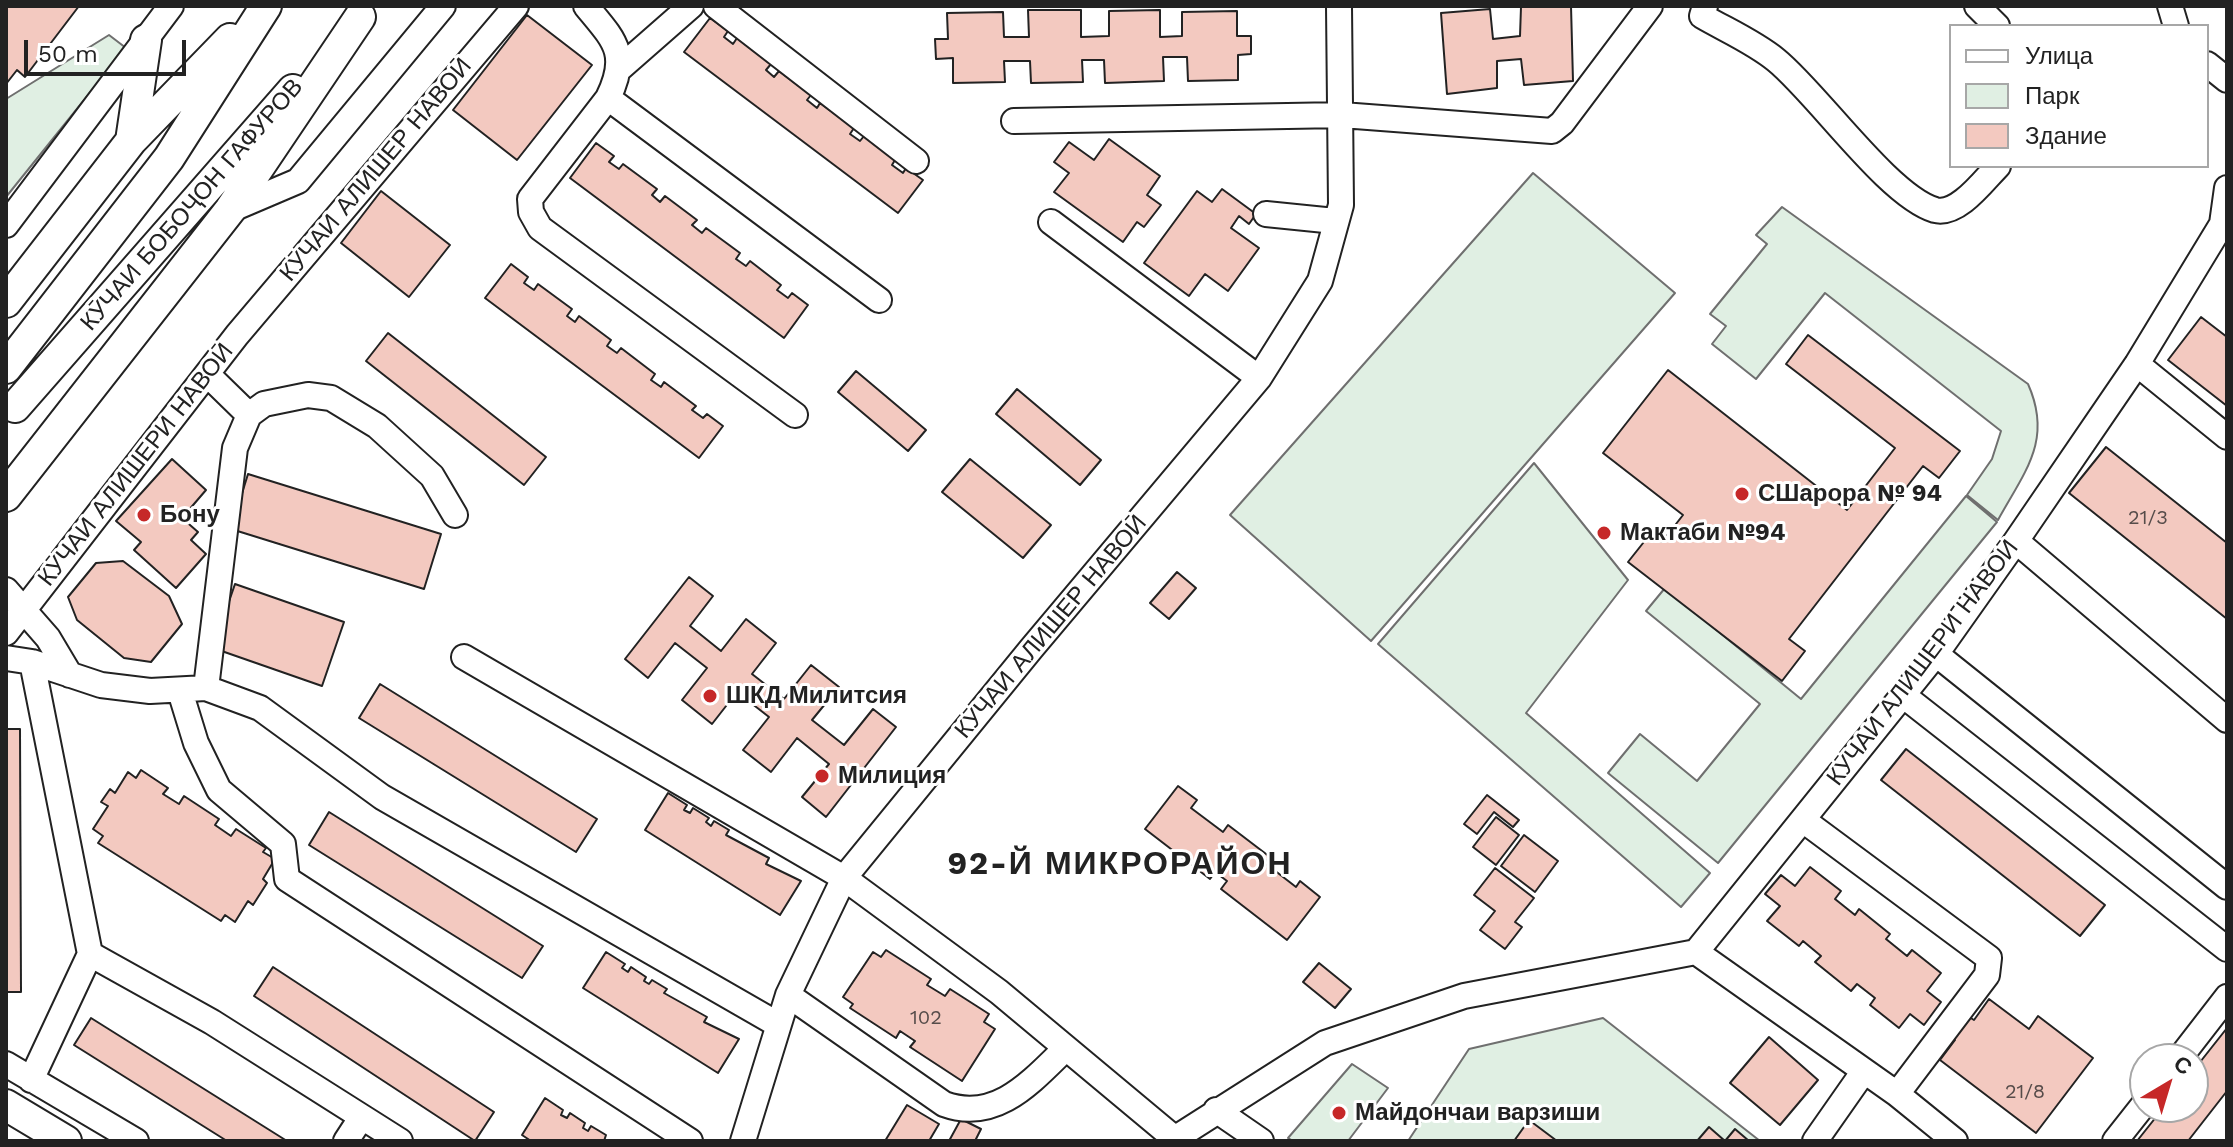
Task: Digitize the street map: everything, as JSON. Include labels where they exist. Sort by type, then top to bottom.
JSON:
[{"type":"main road","points":[[6,302],[131,141],[264,6]]},
{"type":"main road","name":"КӮЧАИ БОБОҶОН ГАФУРОВ","points":[[6,368],[169,158],[264,6]]},
{"type":"main road","points":[[6,496],[230,210],[365,12]]},
{"type":"main road","name":"КӮЧАИ БОБОҶОН ГАФУРОВ","points":[[15,407],[234,154],[365,12]]},
{"type":"main road","points":[[131,141],[146,40]]},
{"type":"main road","points":[[6,1105],[66,1141]]},
{"type":"street","points":[[6,225],[171,6]]},
{"type":"street","points":[[230,210],[298,181],[443,6]]},
{"type":"street","name":"КӮЧАИ АЛИШЕР НАВОӢ","points":[[237,335],[516,6]]},
{"type":"street","points":[[586,6],[617,43],[618,70],[608,98],[530,199],[535,220],[540,228],[795,415]]},
{"type":"street","points":[[618,70],[691,6]]},
{"type":"street","points":[[716,6],[916,161]]},
{"type":"street","points":[[1014,121],[1342,115],[1552,131],[1562,123],[1650,6]]},
{"type":"street","points":[[1977,6],[1995,24]]},
{"type":"street","points":[[1697,9],[1775,59],[1897,186],[1936,210],[1950,209],[1965,199],[1996,168]]},
{"type":"street","name":"КӮЧАИ АЛИШЕР НАВОӢ","points":[[743,1141],[788,995],[844,878],[1259,378],[1320,281],[1341,205],[1339,11]]},
{"type":"street","points":[[2209,66],[2227,80]]},
{"type":"street","points":[[608,98],[879,300]]},
{"type":"street","name":"КӮЧАИ АЛИШЕРИ НАВОӢ","points":[[1696,952],[1904,696],[2016,541],[2137,364],[2222,224],[2227,188]]},
{"type":"street","points":[[1266,214],[1335,221]]},
{"type":"street","points":[[1051,222],[1259,378]]},
{"type":"street","name":"КӮЧАИ АЛИШЕРИ НАВОӢ","points":[[6,633],[237,335]]},
{"type":"street","points":[[2137,364],[2227,437]]},
{"type":"street","points":[[207,374],[249,415]]},
{"type":"street","points":[[206,688],[235,448],[249,415],[264,404],[308,395],[331,398],[377,426],[432,476],[455,515]]},
{"type":"street","points":[[2016,541],[2227,720]]},
{"type":"street","points":[[6,590],[48,638],[70,675]]},
{"type":"street","points":[[1936,654],[2227,887]]},
{"type":"street","points":[[464,657],[844,878],[999,992],[1173,1140],[1325,1043],[1464,996],[1696,952],[1897,1094],[1955,1141]]},
{"type":"street","points":[[6,658],[32,662],[101,685],[180,691],[206,688],[260,708],[382,797],[777,1024]]},
{"type":"street","points":[[31,1080],[90,954],[32,662]]},
{"type":"street","points":[[180,691],[196,743],[219,790],[283,844],[287,879],[690,1141]]},
{"type":"street","points":[[1904,696],[2227,949]]},
{"type":"street","points":[[1803,820],[1989,958],[1987,975],[1897,1094]]},
{"type":"street","points":[[90,954],[212,1022],[400,1141]]},
{"type":"street","points":[[788,995],[944,1104],[964,1111],[1008,1100],[1066,1048]]},
{"type":"street","points":[[2191,1043],[2227,997]]},
{"type":"street","points":[[6,1064],[136,1141]]},
{"type":"street","points":[[1815,1141],[1864,1071]]},
{"type":"street","points":[[1216,1110],[1261,1141]]},
{"type":"street","points":[[346,1141],[361,1118]]},
{"type":"street","points":[[2115,1141],[2129,1123]]},
{"type":"green space","points":[[109,35],[126,48],[6,197],[6,99]]},
{"type":"green space","points":[[1533,173],[1675,293],[1371,641],[1230,515]]},
{"type":"green space","points":[[1782,207],[2028,384],[2038,422],[2037,439],[2026,470],[1998,520],[1967,495],[1992,459],[2001,431],[1825,293],[1756,379],[1712,344],[1726,326],[1710,314],[1767,244],[1756,235]]},
{"type":"green space","points":[[1534,463],[1628,580],[1526,713],[1710,873],[1681,907],[1378,644]]},
{"type":"green space","points":[[1966,496],[1997,522],[1718,863],[1608,773],[1640,734],[1697,781],[1760,704],[1646,611],[1665,588],[1801,699]]},
{"type":"green space","points":[[1603,1018],[1760,1141],[1408,1141],[1469,1049]]},
{"type":"green space","name":"Майдончаи варзиши","points":[[1352,1064],[1388,1088],[1348,1141],[1293,1141],[1288,1138]]},
{"type":"building","points":[[6,6],[79,6],[25,77],[17,70],[6,84]]},
{"type":"building","points":[[1571,6],[1573,81],[1524,85],[1521,59],[1497,61],[1497,88],[1447,94],[1441,13],[1490,9],[1493,39],[1520,36],[1521,7]]},
{"type":"building","points":[[1028,10],[1081,10],[1081,37],[1109,36],[1109,11],[1160,10],[1160,37],[1182,36],[1182,12],[1237,11],[1237,36],[1251,36],[1251,54],[1238,55],[1238,80],[1188,81],[1187,57],[1163,57],[1164,81],[1105,83],[1104,60],[1082,60],[1083,82],[1031,83],[1030,61],[1004,61],[1005,82],[953,83],[953,58],[936,59],[935,39],[948,39],[947,13],[1003,12],[1004,37],[1029,37]]},
{"type":"building","points":[[527,15],[592,65],[517,160],[453,110]]},
{"type":"building","points":[[710,18],[728,31],[724,37],[733,44],[737,38],[771,64],[766,70],[774,77],[779,71],[811,95],[807,100],[817,108],[820,103],[854,128],[850,134],[860,141],[864,136],[895,160],[892,165],[903,173],[906,168],[923,180],[898,213],[684,52]]},
{"type":"building","points":[[1109,139],[1160,176],[1147,195],[1161,205],[1144,227],[1137,222],[1123,242],[1054,192],[1069,173],[1054,162],[1069,142],[1094,160]]},
{"type":"building","points":[[596,143],[614,156],[609,162],[619,169],[623,164],[657,189],[652,195],[660,202],[665,196],[697,220],[692,225],[702,233],[706,228],[740,253],[736,259],[746,266],[750,261],[781,285],[777,290],[788,298],[792,293],[808,305],[784,338],[570,178]]},
{"type":"building","points":[[1222,189],[1256,214],[1249,224],[1239,216],[1231,228],[1259,248],[1228,291],[1205,274],[1189,296],[1144,263],[1197,191],[1212,202]]},
{"type":"building","points":[[381,191],[450,245],[409,297],[341,243]]},
{"type":"building","points":[[511,264],[528,277],[524,283],[534,290],[538,284],[572,309],[567,316],[575,322],[579,316],[611,340],[607,346],[617,353],[621,348],[655,374],[651,380],[661,387],[664,382],[696,406],[692,410],[703,418],[707,414],[723,426],[699,458],[485,298]]},
{"type":"building","points":[[2201,317],[2227,337],[2227,406],[2168,360]]},
{"type":"building","points":[[388,333],[546,457],[524,485],[366,361]]},
{"type":"building","name":"СШарора № 94","points":[[1808,335],[1960,451],[1939,478],[1923,466],[1789,639],[1805,651],[1782,681],[1628,562],[1651,533],[1662,542],[1683,515],[1603,453],[1668,370],[1847,510],[1895,448],[1786,364]]},
{"type":"building","points":[[856,371],[926,430],[908,451],[838,392]]},
{"type":"building","points":[[1017,389],[1101,460],[1080,485],[996,414]]},
{"type":"building","points":[[2106,447],[2227,543],[2227,619],[2069,493]]},
{"type":"building","points":[[172,459],[206,490],[182,518],[198,532],[191,540],[206,554],[176,588],[134,550],[141,542],[116,521]]},
{"type":"building","points":[[970,459],[1051,525],[1023,558],[942,492]]},
{"type":"building","points":[[248,474],[441,534],[424,589],[231,529]]},
{"type":"building","points":[[123,561],[169,596],[182,624],[151,662],[124,658],[77,620],[68,597],[96,563]]},
{"type":"building","points":[[1177,572],[1196,588],[1169,619],[1150,603]]},
{"type":"building","name":"ШКД Милитсия","points":[[689,577],[713,596],[690,626],[721,651],[746,619],[776,643],[752,674],[784,699],[811,665],[839,687],[812,720],[844,745],[873,709],[896,727],[826,817],[802,797],[829,764],[797,738],[771,772],[743,750],[769,717],[737,692],[712,724],[682,700],[707,668],[675,643],[648,678],[625,659]]},
{"type":"building","points":[[235,584],[344,622],[322,686],[213,648]]},
{"type":"building","points":[[380,684],[597,819],[576,852],[359,718]]},
{"type":"building","points":[[6,729],[20,729],[21,992],[6,992]]},
{"type":"building","points":[[1906,749],[2105,905],[2080,936],[1881,780]]},
{"type":"building","points":[[141,770],[168,788],[163,794],[179,804],[184,796],[219,819],[215,825],[231,836],[236,829],[266,848],[263,852],[275,859],[263,879],[267,883],[253,905],[248,901],[235,922],[225,915],[221,921],[98,843],[103,836],[93,829],[108,806],[101,802],[110,789],[115,793],[128,772],[136,778]]},
{"type":"building","points":[[1178,786],[1197,800],[1191,808],[1223,832],[1228,825],[1270,857],[1265,863],[1296,887],[1300,881],[1320,897],[1287,940],[1221,889],[1227,881],[1215,872],[1210,879],[1145,829]]},
{"type":"building","points":[[668,793],[687,805],[684,810],[690,813],[693,808],[709,818],[706,822],[711,826],[714,821],[729,830],[726,835],[769,858],[766,864],[801,881],[780,915],[645,830]]},
{"type":"building","points":[[1487,795],[1519,820],[1513,827],[1494,812],[1477,834],[1464,824]]},
{"type":"building","points":[[329,812],[543,946],[522,978],[309,845]]},
{"type":"building","points":[[1496,817],[1519,835],[1496,865],[1473,847]]},
{"type":"building","points":[[1524,835],[1558,861],[1535,892],[1501,866]]},
{"type":"building","points":[[1810,867],[1841,891],[1835,899],[1855,915],[1859,909],[1890,934],[1886,939],[1907,956],[1912,950],[1941,973],[1927,991],[1941,1002],[1924,1025],[1910,1014],[1899,1028],[1870,1005],[1875,998],[1857,984],[1851,991],[1815,962],[1821,956],[1803,941],[1799,946],[1767,921],[1780,906],[1765,894],[1781,875],[1795,886]]},
{"type":"building","points":[[1495,868],[1534,898],[1515,922],[1522,927],[1505,949],[1480,930],[1495,911],[1474,895]]},
{"type":"building","points":[[886,950],[931,979],[927,985],[945,996],[950,989],[989,1014],[984,1022],[995,1029],[962,1081],[910,1047],[915,1041],[900,1031],[896,1038],[850,1008],[853,1004],[843,997],[873,952],[881,957]]},
{"type":"building","points":[[606,952],[625,964],[622,968],[628,972],[631,967],[646,977],[644,981],[649,984],[652,980],[667,989],[664,993],[707,1017],[704,1022],[739,1039],[718,1073],[583,988]]},
{"type":"building","points":[[1319,963],[1351,989],[1335,1008],[1303,982]]},
{"type":"building","points":[[273,967],[494,1112],[475,1141],[254,996]]},
{"type":"building","points":[[1989,999],[2029,1029],[2038,1016],[2093,1058],[2036,1133],[1940,1060],[1955,1040],[1950,1036],[1966,1015],[1974,1020]]},
{"type":"building","points":[[91,1018],[287,1141],[227,1141],[74,1045]]},
{"type":"building","points":[[2227,1028],[2227,1091],[2209,1114],[2209,1051]]},
{"type":"building","points":[[1769,1037],[1818,1080],[1780,1125],[1730,1083]]},
{"type":"building","points":[[545,1098],[563,1110],[561,1115],[567,1118],[570,1113],[585,1123],[583,1128],[588,1131],[591,1126],[606,1135],[604,1141],[531,1141],[522,1135]]},
{"type":"building","points":[[907,1105],[939,1124],[929,1141],[885,1141]]},
{"type":"building","points":[[961,1119],[981,1129],[975,1141],[949,1141]]},
{"type":"building","points":[[1529,1120],[1557,1141],[1514,1141]]},
{"type":"building","points":[[2151,1123],[2202,1123],[2188,1141],[2137,1141]]},
{"type":"building","points":[[1709,1127],[1725,1141],[1697,1141]]},
{"type":"building","points":[[1735,1129],[1749,1141],[1725,1141]]},
{"type":"place","name":"СШарора № 94","points":[[1742,494]]},
{"type":"place","name":"Бону","points":[[144,515]]},
{"type":"place","name":"Мактаби №94","points":[[1604,533]]},
{"type":"place","name":"ШКД Милитсия","points":[[710,696]]},
{"type":"place","name":"Милиция","points":[[822,776]]},
{"type":"place","name":"Майдончаи варзиши","points":[[1339,1113]]},
{"type":"district","name":"92-Й МИКРОРАЙОН","points":[[1120,865]]}]
